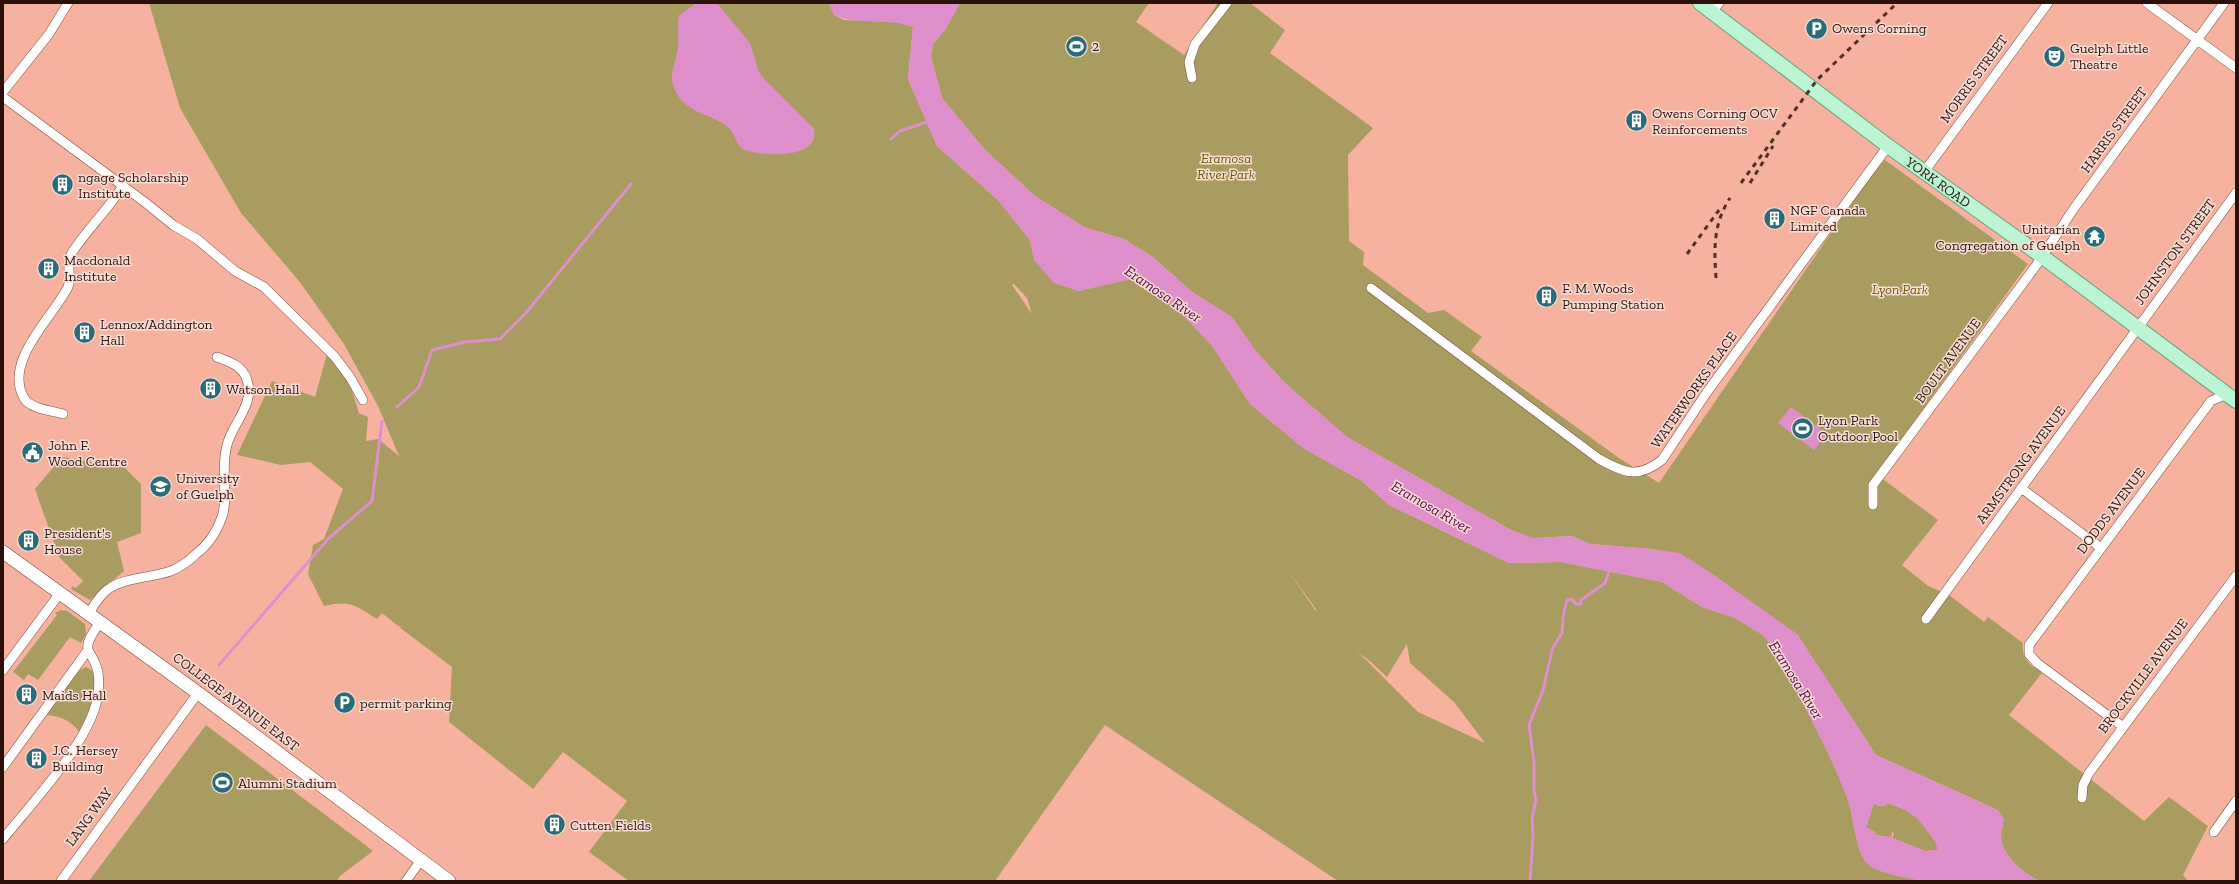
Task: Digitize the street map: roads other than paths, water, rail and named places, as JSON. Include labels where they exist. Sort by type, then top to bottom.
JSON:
[{"type":"main road","name":"YORK ROAD","points":[[1700,3],[1715,7],[1888,146],[2043,257],[2138,328],[2233,395]]},
{"type":"main road","name":"COLLEGE AVENUE EAST","points":[[3,552],[198,693],[449,881]]},
{"type":"street","points":[[3,92],[49,34],[68,3]]},
{"type":"street","points":[[1192,78],[1190,62],[1195,44],[1227,3]]},
{"type":"street","name":"MORRIS STREET","points":[[1924,172],[2048,3]]},
{"type":"street","points":[[2147,3],[2236,68]]},
{"type":"street","name":"HARRIS STREET","points":[[2043,257],[2049,244],[2075,207],[2224,3]]},
{"type":"street","points":[[3,97],[123,186],[173,226],[197,239],[235,271],[264,288],[335,357],[350,377],[363,400]]},
{"type":"street","name":"WATERWORKS PLACE","points":[[1371,288],[1599,459],[1617,469],[1639,473],[1653,467],[1662,460],[1707,392],[1888,146]]},
{"type":"street","points":[[63,414],[30,404],[25,400],[21,391],[20,372],[37,332],[69,285],[67,267],[73,251],[123,186]]},
{"type":"street","name":"JOHNSTON STREET","points":[[2138,328],[2168,284],[2236,194]]},
{"type":"street","name":"BOULT AVENUE","points":[[1873,506],[1873,485],[2043,257]]},
{"type":"street","name":"ARMSTRONG AVENUE","points":[[1926,619],[1941,595],[2138,328]]},
{"type":"street","points":[[88,614],[102,595],[113,586],[171,571],[182,565],[204,547],[215,531],[224,508],[223,472],[226,449],[232,433],[247,405],[249,389],[244,372],[236,365],[218,357]]},
{"type":"street","name":"DODDS AVENUE","points":[[2122,726],[2037,663],[2029,654],[2029,645],[2211,401],[2233,395]]},
{"type":"street","points":[[2021,488],[2101,548]]},
{"type":"street","name":"BROCKVILLE AVENUE","points":[[2082,798],[2083,785],[2089,773],[2122,726],[2236,576]]},
{"type":"street","points":[[3,670],[60,593]]},
{"type":"street","points":[[3,767],[88,650],[89,641],[100,622]]},
{"type":"street","points":[[3,839],[47,785],[87,729],[96,703],[99,680],[96,666],[88,650]]},
{"type":"street","name":"LANG WAY","points":[[61,881],[198,693]]},
{"type":"street","points":[[2214,832],[2236,801]]},
{"type":"street","points":[[406,881],[421,860]]},
{"type":"water","points":[[697,3],[717,3],[750,43],[759,72],[765,80],[814,129],[814,139],[809,146],[790,153],[778,154],[748,151],[741,147],[729,128],[722,123],[698,112],[683,102],[677,94],[672,79],[678,47],[678,18],[679,15]]},
{"type":"water","name":"Eramosa River","points":[[829,3],[960,3],[945,30],[933,44],[931,56],[942,98],[985,150],[1035,196],[1084,227],[1124,239],[1153,257],[1192,292],[1232,317],[1255,350],[1286,384],[1347,437],[1511,530],[1533,538],[1572,536],[1590,544],[1680,553],[1714,575],[1797,634],[1876,755],[1998,810],[2004,819],[2001,838],[2002,844],[2008,856],[2028,875],[2040,881],[1927,881],[1897,876],[1880,871],[1869,865],[1864,859],[1858,844],[1848,800],[1832,761],[1773,647],[1763,635],[1735,618],[1702,607],[1662,582],[1561,562],[1509,563],[1389,505],[1362,481],[1303,448],[1250,404],[1213,347],[1169,299],[1131,279],[1078,291],[1054,283],[1034,260],[1030,240],[998,200],[937,146],[908,79],[913,27],[893,22],[853,20],[834,15]],"holes":[[[1874,803],[1879,806],[1885,806],[1887,803],[1899,807],[1914,816],[1918,819],[1936,843],[1938,850],[1925,851],[1892,838],[1892,834],[1890,837],[1876,835],[1874,831],[1866,828]]]},
{"type":"water","name":"Lyon Park Outdoor Pool","points":[[1791,407],[1827,434],[1814,450],[1778,423]]},
{"type":"waterway","points":[[891,139],[900,131],[927,122]]},
{"type":"waterway","points":[[397,407],[419,387],[432,350],[465,342],[500,339],[525,314],[631,184]]},
{"type":"waterway","points":[[219,665],[328,539],[372,501],[382,421]]},
{"type":"waterway","points":[[1530,881],[1533,835],[1532,819],[1536,800],[1534,790],[1534,763],[1529,725],[1543,690],[1553,647],[1562,633],[1563,617],[1567,600],[1572,599],[1576,604],[1581,604],[1581,600],[1605,583],[1610,569]]},
{"type":"railway","points":[[1741,183],[1817,80],[1897,3]]},
{"type":"railway","points":[[1750,183],[1773,146]]},
{"type":"railway","points":[[1716,278],[1716,237],[1720,217],[1730,198]]},
{"type":"railway","points":[[1687,254],[1719,210]]},
{"type":"place","name":"Owens Corning","points":[[1817,28]]},
{"type":"place","name":"2","points":[[1077,46]]},
{"type":"place","name":"Guelph Little Theatre","points":[[2054,56]]},
{"type":"place","name":"Owens Corning OCV Reinforcements","points":[[1636,121]]},
{"type":"place","name":"ngage Scholarship Institute","points":[[63,185]]},
{"type":"place","name":"NGF Canada Limited","points":[[1775,218]]},
{"type":"place","name":"Unitarian Congregation of Guelph","points":[[2095,237]]},
{"type":"place","name":"Macdonald Institute","points":[[48,268]]},
{"type":"place","name":"F. M. Woods Pumping Station","points":[[1546,296]]},
{"type":"place","name":"Lennox/Addington Hall","points":[[85,332]]},
{"type":"place","name":"Watson Hall","points":[[210,389]]},
{"type":"place","name":"Lyon Park Outdoor Pool","points":[[1802,428]]},
{"type":"place","name":"John F. Wood Centre","points":[[33,453]]},
{"type":"place","name":"University of Guelph","points":[[161,486]]},
{"type":"place","name":"President's House","points":[[28,541]]},
{"type":"place","name":"Maids Hall","points":[[26,695]]},
{"type":"place","name":"permit parking","points":[[345,703]]},
{"type":"place","name":"J.C. Hersey Building","points":[[36,758]]},
{"type":"place","name":"Alumni Stadium","points":[[223,783]]},
{"type":"place","name":"Cutten Fields","points":[[554,825]]},
{"type":"park label","name":"Eramosa River Park","points":[[1226,166]]},
{"type":"park label","name":"Lyon Park","points":[[1900,289]]}]
